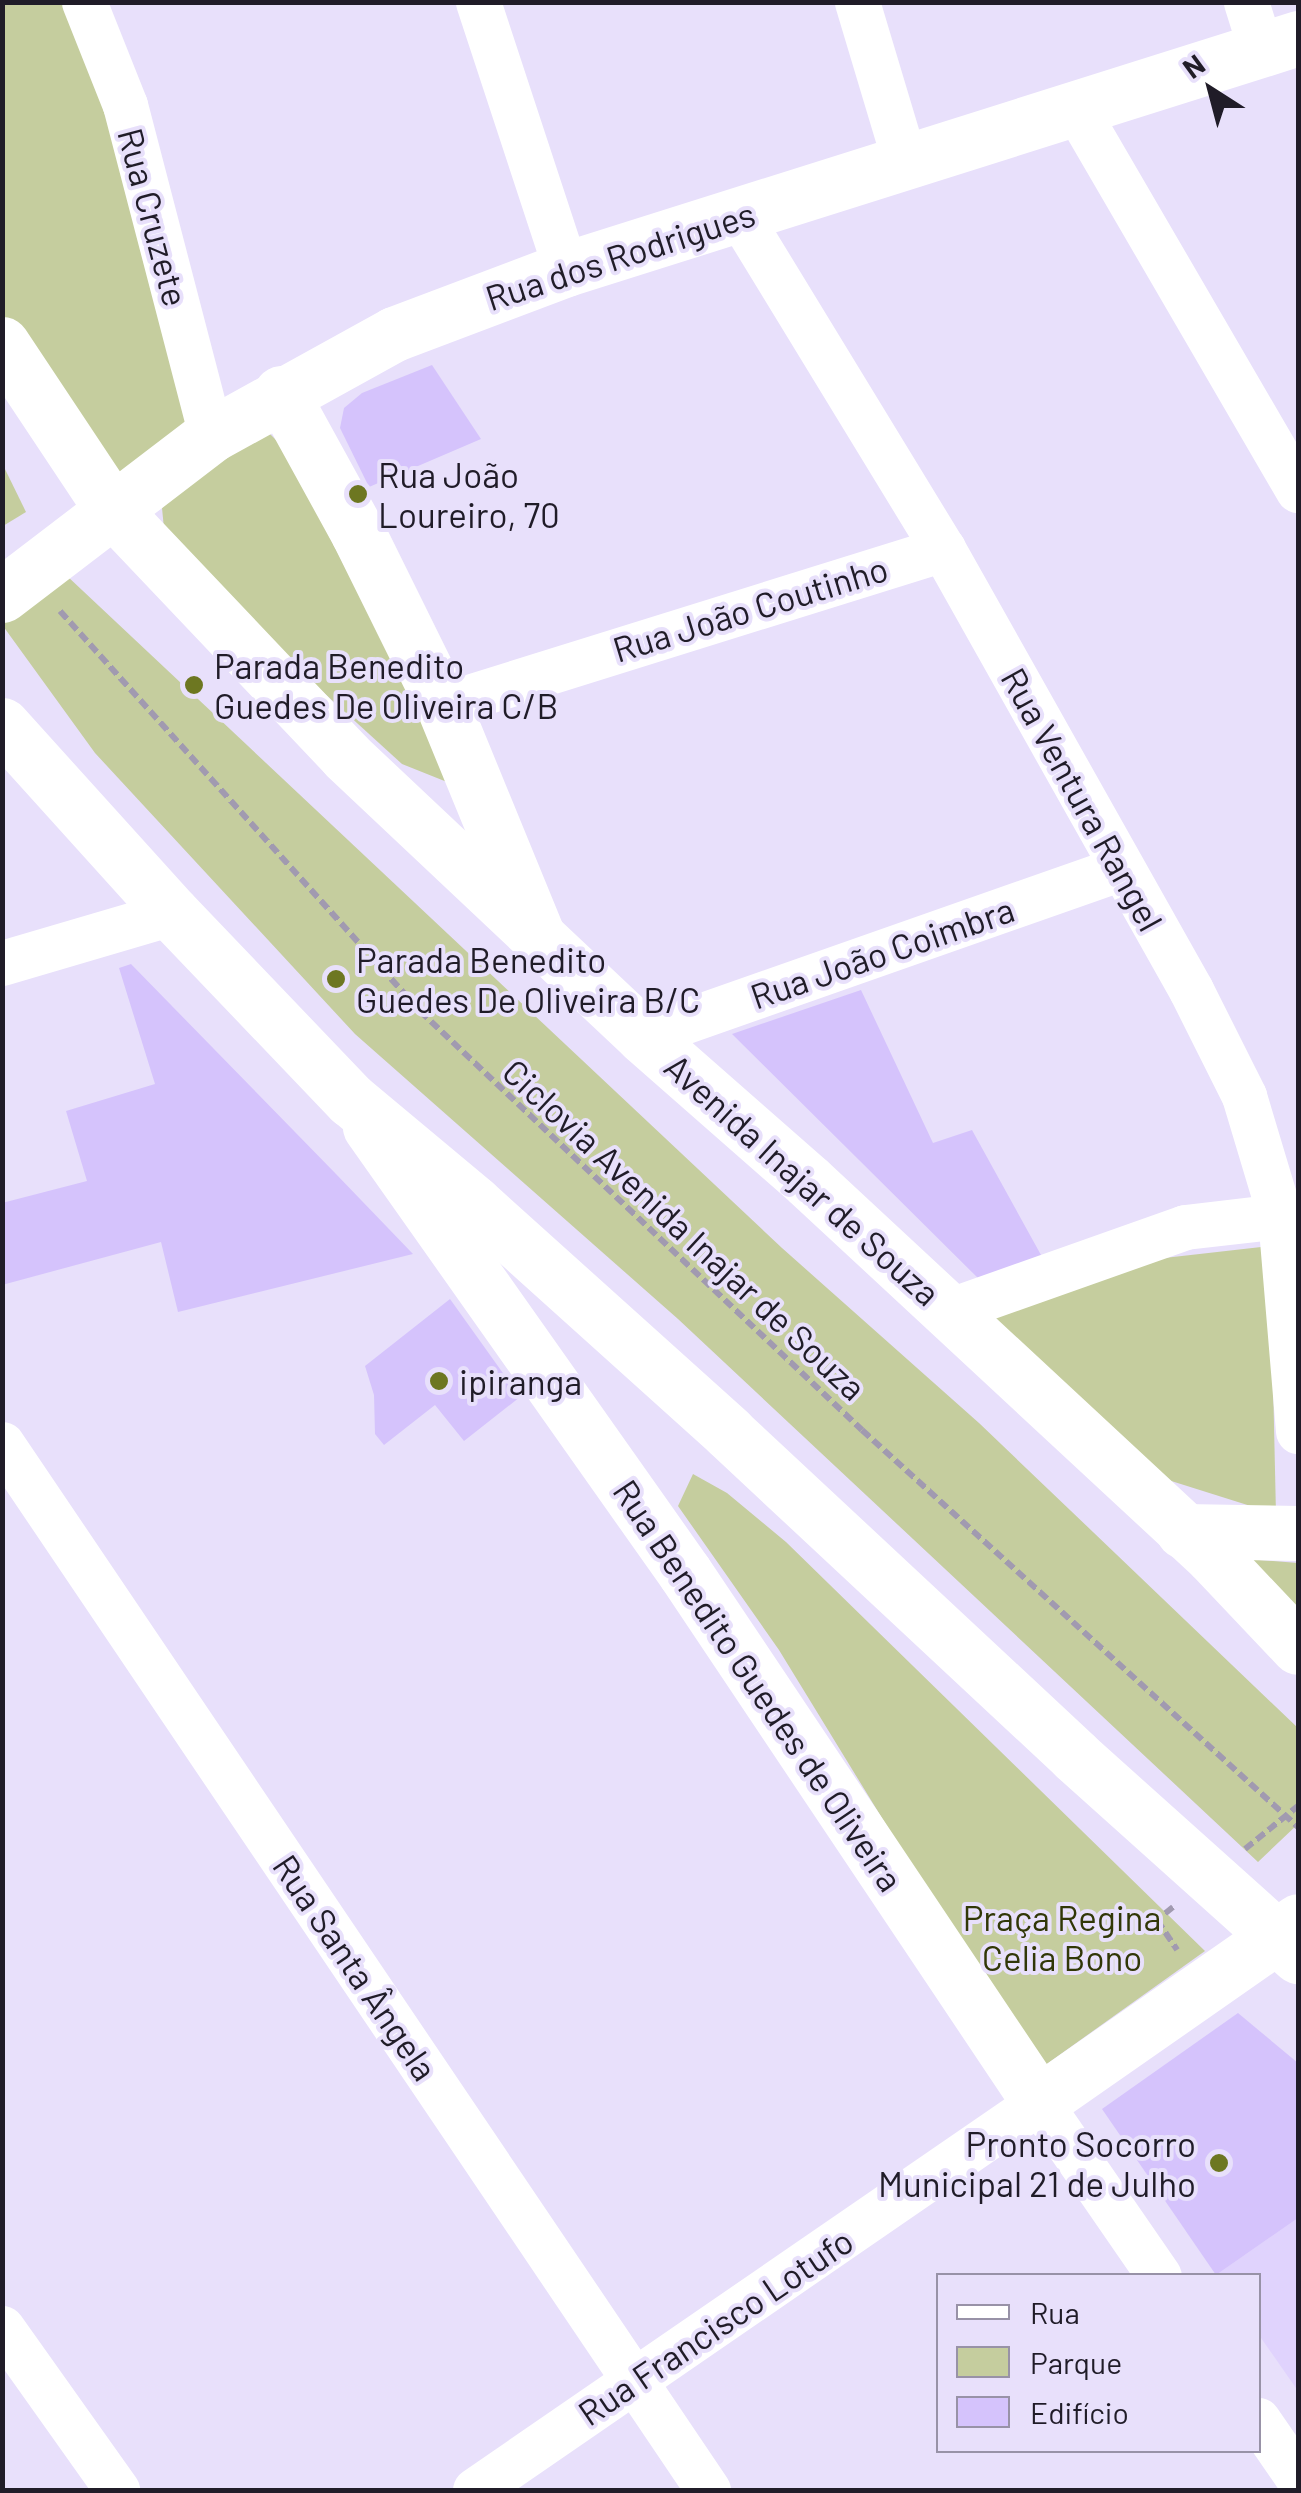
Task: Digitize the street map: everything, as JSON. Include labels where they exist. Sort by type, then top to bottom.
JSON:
[{"type":"street","name":"Rua Cruzete","points":[[84,2],[124,105],[211,435]]},
{"type":"street","points":[[478,2],[566,269]]},
{"type":"street","points":[[857,2],[904,162]]},
{"type":"street","name":"Rua dos Rodrigues","points":[[15,586],[211,435],[394,334],[566,269],[1076,109],[1269,30]]},
{"type":"street","points":[[1076,109],[1291,461]]},
{"type":"street","name":"Rua Ventura Rangel","points":[[738,215],[943,548],[1244,1096],[1280,1216],[1298,1431]]},
{"type":"street","name":"Avenida Inajar de Souza","points":[[2,344],[112,508],[334,744],[643,1036],[948,1311],[1183,1531],[1298,1647]]},
{"type":"street","points":[[281,393],[358,533],[444,704],[540,940]]},
{"type":"street","name":"Rua João Coutinho","points":[[444,704],[943,548]]},
{"type":"street","points":[[2,726],[172,913],[351,1100],[700,1406],[1291,1938]]},
{"type":"street","name":"Rua João Coimbra","points":[[643,1036],[1121,868]]},
{"type":"street","points":[[2,963],[172,913]]},
{"type":"street","name":"Rua Benedito Guedes de Oliveira","points":[[351,1100],[696,1589],[1157,2273]]},
{"type":"street","points":[[948,1311],[1186,1227],[1280,1216]]},
{"type":"street","name":"Rua Santa Ângela","points":[[9,1465],[708,2490]]},
{"type":"street","points":[[1183,1531],[1298,1533]]},
{"type":"street","name":"Rua Francisco Lotufo","points":[[475,2490],[1039,2102],[1291,1938]]},
{"type":"street","points":[[2,2328],[116,2490]]},
{"type":"street","points":[[1261,2424],[1298,2478]]},
{"type":"path","name":"Ciclovia Avenida Inajar de Souza","points":[[15,586],[420,1011],[876,1444],[1298,1827]]},
{"type":"shaded area","points":[[1298,2218],[1298,2391],[1261,2338],[1261,2273],[1219,2273]]},
{"type":"green space","points":[[3,3],[79,3],[211,435],[100,490],[3,344]]},
{"type":"green space","points":[[257,421],[284,448],[430,733],[447,782],[402,764],[166,549],[162,508],[192,464]]},
{"type":"green space","points":[[2,463],[26,512],[3,526],[2,526]]},
{"type":"green space","points":[[66,575],[782,1248],[979,1423],[1298,1728],[1298,1824],[1258,1862],[678,1319],[355,1034],[95,753],[3,626],[2,619]]},
{"type":"green space","points":[[1270,1246],[1276,1514],[1130,1468],[977,1324],[1129,1262]]},
{"type":"green space","name":"Praça Regina Celia Bono","points":[[693,1474],[727,1493],[786,1542],[1205,1951],[1037,2071],[779,1650],[678,1506]]},
{"type":"green space","points":[[1221,1557],[1298,1563],[1298,1634]]},
{"type":"building","points":[[432,365],[481,439],[369,487],[340,428],[344,408],[362,393]]},
{"type":"building","points":[[131,964],[413,1254],[178,1312],[161,1242],[2,1285],[2,1203],[87,1181],[66,1111],[155,1084],[119,968]]},
{"type":"building","points":[[861,990],[933,1143],[972,1130],[1046,1264],[988,1288],[732,1034]]},
{"type":"building","name":"ipiranga","points":[[450,1299],[520,1397],[464,1441],[435,1405],[384,1445],[375,1434],[374,1395],[365,1366]]},
{"type":"building","name":"Pronto Socorro Municipal 21 de Julho","points":[[1238,2013],[1298,2063],[1298,2218],[1215,2273],[1102,2109]]},
{"type":"place","name":"Rua João Loureiro, 70","points":[[358,494]]},
{"type":"place","name":"Parada Benedito Guedes De Oliveira C/B","points":[[194,685]]},
{"type":"place","name":"Parada Benedito Guedes De Oliveira B/C","points":[[336,979]]},
{"type":"place","name":"ipiranga","points":[[439,1381]]},
{"type":"place","name":"Pronto Socorro Municipal 21 de Julho","points":[[1219,2163]]}]
